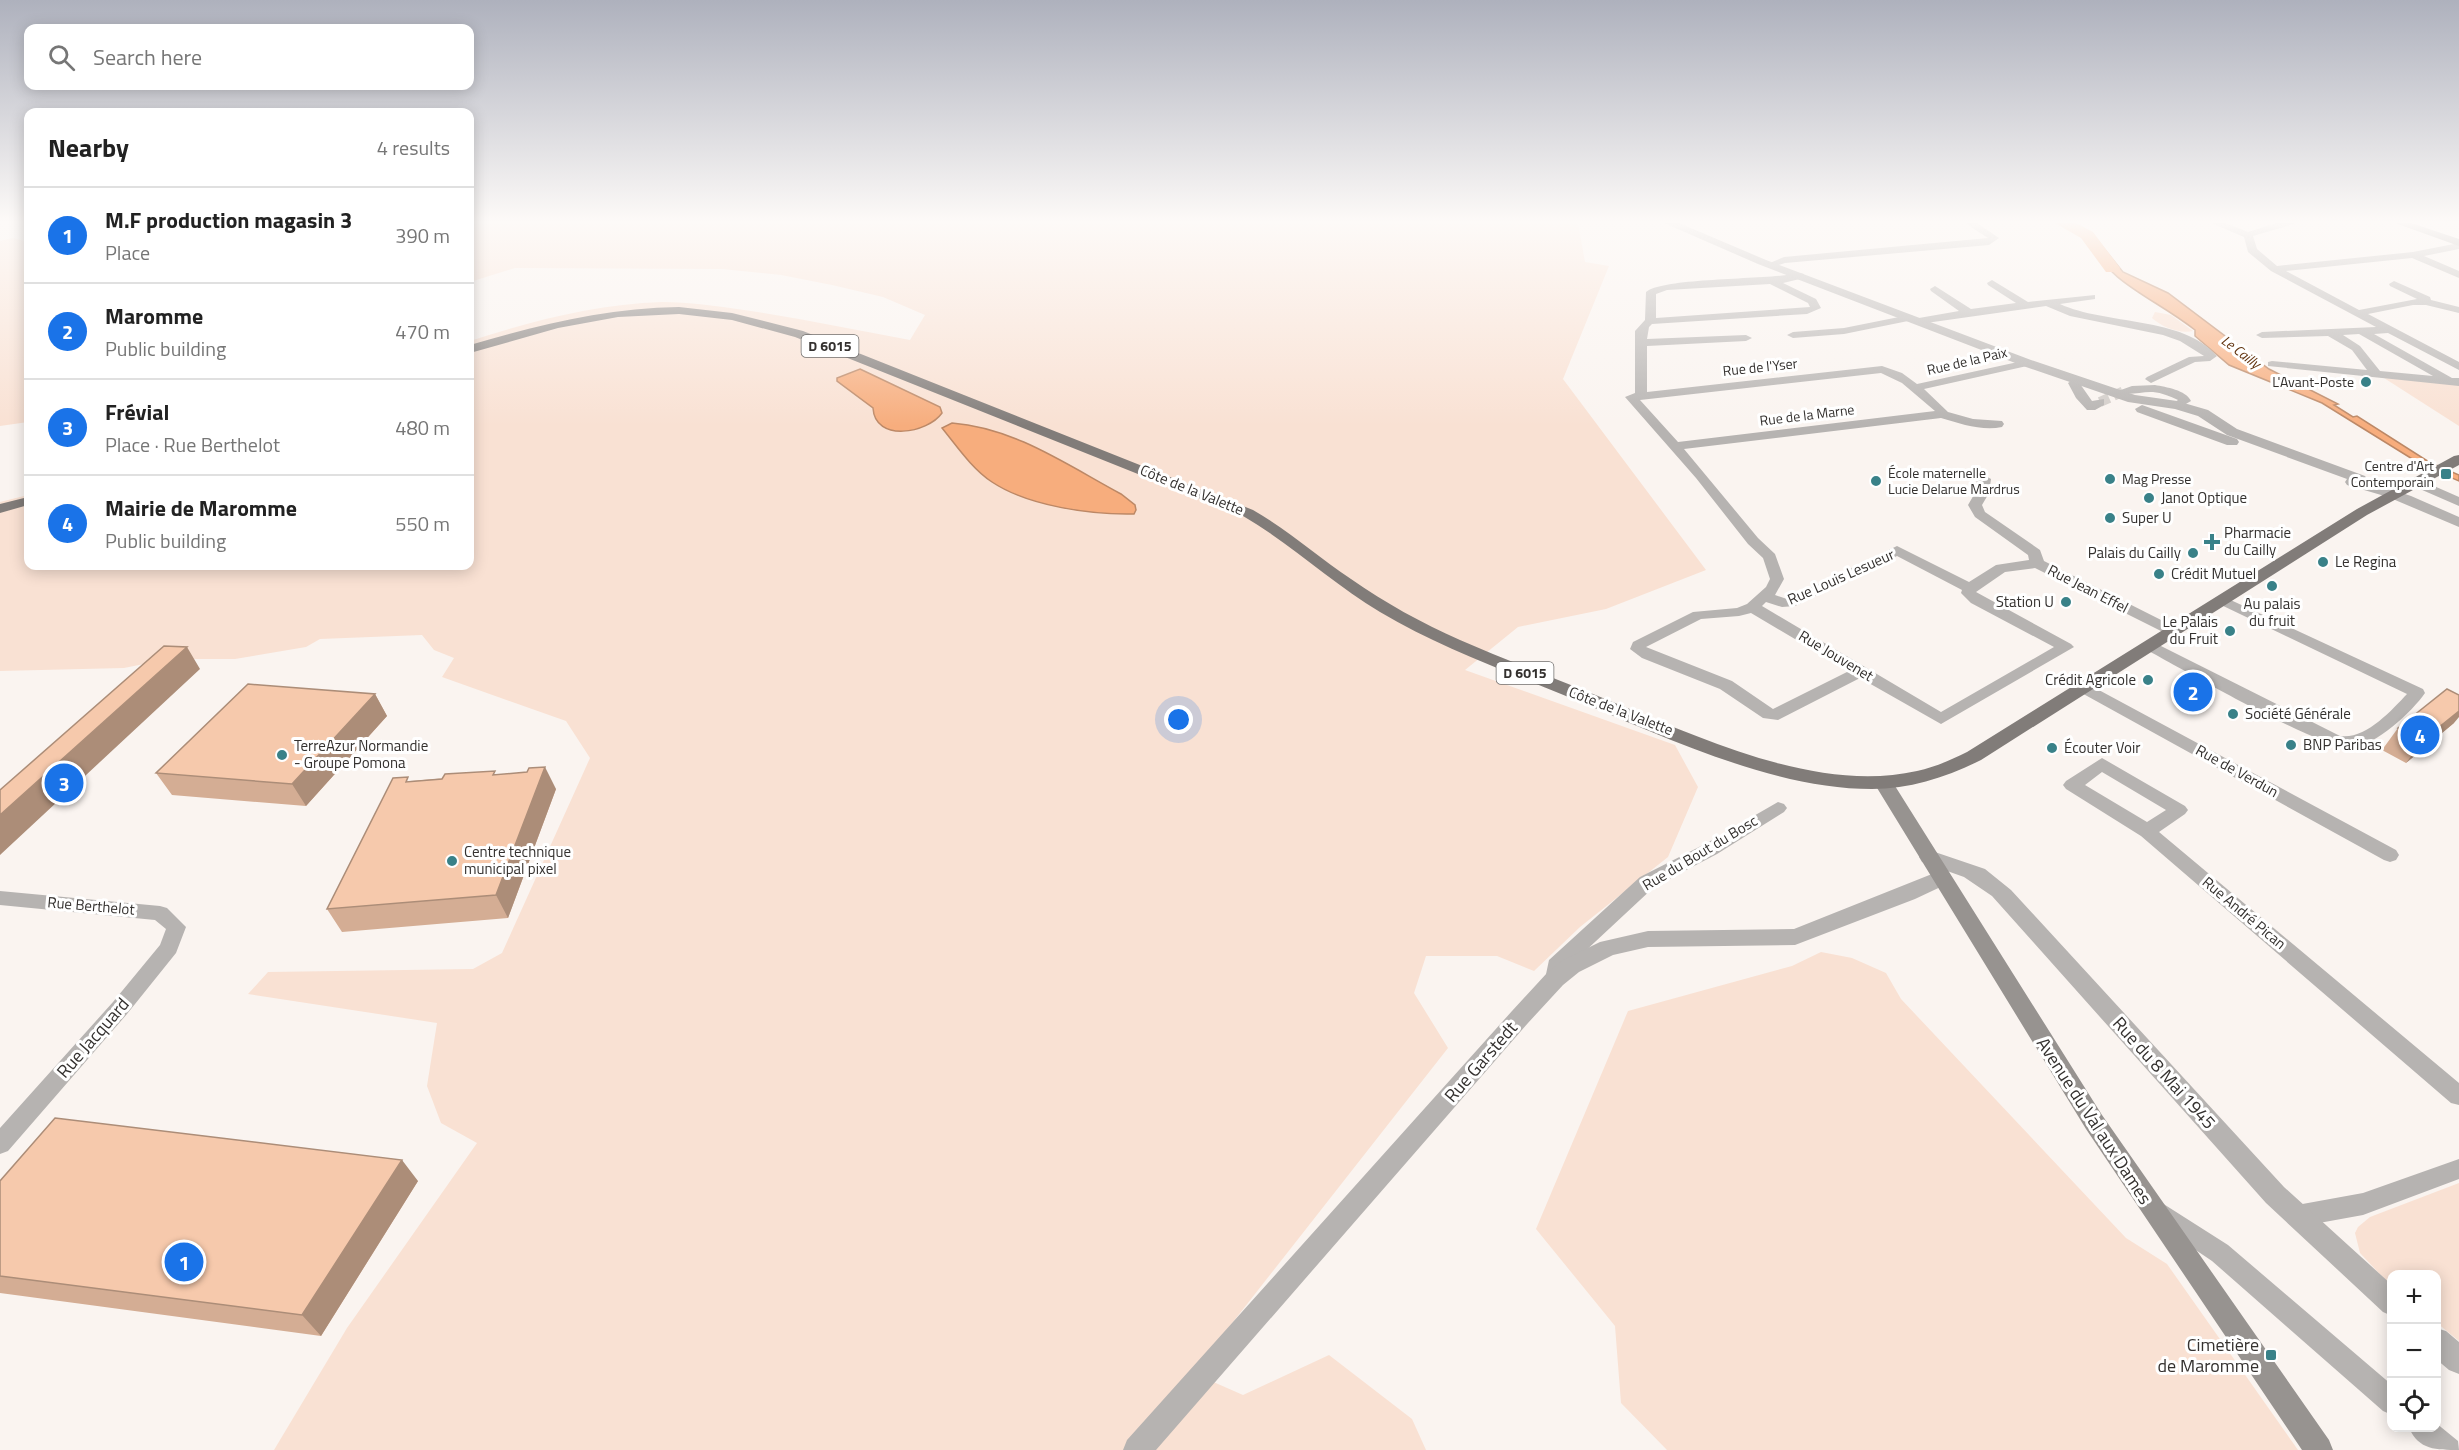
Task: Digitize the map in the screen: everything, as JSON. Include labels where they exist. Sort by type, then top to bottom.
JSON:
[{"type":"main road","name":"Côte de la Valette","points":[[474,348],[576,321],[644,311],[708,313],[737,317],[799,334],[1248,513],[1300,545],[1358,591],[1414,624],[1495,660],[1729,753],[1806,776],[1839,781],[1883,783]]},
{"type":"main road","name":"D 6015","points":[[1883,783],[1922,777],[1955,766],[2362,512],[2400,498],[2418,483],[2459,459]]},
{"type":"main road","points":[[0,509],[24,502]]},
{"type":"main road","name":"Avenue du Val aux Dames","points":[[1883,783],[2087,1112],[2319,1450]]},
{"type":"street","points":[[1650,321],[1650,294],[1654,291]]},
{"type":"street","points":[[1790,291],[1812,302],[1816,308],[1807,311],[1701,320],[1650,321],[1642,327],[1641,395],[1631,399],[1676,446],[1753,541],[1770,557],[1777,579],[1773,589],[1766,597],[1752,607],[1739,612],[1698,615],[1638,645],[1638,649],[1647,656],[1726,685],[1769,714],[1778,715],[1861,671]]},
{"type":"street","points":[[1838,291],[2026,363],[2169,409],[2354,483],[2362,483],[2421,505],[2459,523]]},
{"type":"street","points":[[1937,291],[1969,313]]},
{"type":"street","points":[[2004,291],[2026,305]]},
{"type":"street","points":[[2316,291],[2459,367]]},
{"type":"street","points":[[2408,291],[2426,299],[2426,302]]},
{"type":"street","points":[[1793,335],[1844,331],[2091,297]]},
{"type":"street","points":[[2358,313],[2413,302],[2426,302],[2459,310]]},
{"type":"street","points":[[2048,303],[2074,314],[2137,326],[2167,335],[2191,343],[2211,356],[2206,359],[2193,359],[2151,379]]},
{"type":"street","points":[[2262,335],[2390,330]]},
{"type":"street","points":[[2362,331],[2456,382]]},
{"type":"street","points":[[2330,332],[2356,348],[2377,375]]},
{"type":"street","points":[[2167,335],[2200,354],[2198,356]]},
{"type":"street","points":[[1641,343],[1746,338]]},
{"type":"street","points":[[2026,363],[2074,383],[2169,409],[2185,401],[2184,398],[2168,392],[2143,388],[2124,391]]},
{"type":"street","name":"Rue de la Paix","points":[[1914,388],[2026,363]]},
{"type":"street","points":[[2272,364],[2456,382]]},
{"type":"street","name":"Rue de l'Yser","points":[[1641,395],[1882,369],[1891,371],[1914,388]]},
{"type":"street","points":[[2074,383],[2080,395],[2091,406],[2100,402]]},
{"type":"street","points":[[1914,388],[1941,410],[1942,414],[1972,423],[1998,424]]},
{"type":"street","name":"Rue de la Marne","points":[[1676,446],[1942,414]]},
{"type":"street","points":[[1984,479],[1982,493],[1975,505],[1980,514],[2035,553],[2037,563]]},
{"type":"street","points":[[2418,483],[2459,502]]},
{"type":"street","points":[[2400,498],[2459,529]]},
{"type":"street","name":"Rue Louis Lesueur","points":[[1766,597],[1782,603],[1790,603],[1897,550],[1970,588],[1968,593],[1976,600],[2066,648]]},
{"type":"street","name":"Rue Jean Effel","points":[[1970,588],[2001,568],[2037,563],[2172,631]]},
{"type":"street","points":[[2150,646],[2318,733],[2342,742],[2358,741],[2368,735],[2417,693],[2222,600]]},
{"type":"street","name":"Rue Jouvenet","points":[[1752,607],[1941,720],[2066,648]]},
{"type":"street","name":"Rue de Verdun","points":[[2084,687],[2390,855]]},
{"type":"street","name":"Rue André Pican","points":[[2147,831],[2179,810],[2102,764],[2072,785],[2125,815],[2147,831],[2459,1096]]},
{"type":"street","name":"Rue du Bout du Bosc","points":[[1555,979],[1557,966],[1647,882],[1711,849],[1778,808]]},
{"type":"street","name":"Rue Garstedt","points":[[1137,1450],[1555,979],[1587,956],[1628,943],[1697,937],[1780,938],[1802,935],[1908,894],[1935,868]]},
{"type":"street","name":"Rue du 8 Mai 1945","points":[[1935,868],[1983,877],[2006,899],[2297,1216],[2387,1299]]},
{"type":"street","name":"Rue Berthelot","points":[[0,898],[160,913],[176,927]]},
{"type":"street","name":"Rue Jacquard","points":[[0,1144],[170,948],[176,927]]},
{"type":"street","points":[[2297,1216],[2363,1204],[2459,1169]]},
{"type":"street","points":[[2149,1205],[2220,1253],[2387,1399]]},
{"type":"street","points":[[2441,1345],[2459,1360]]},
{"type":"street","points":[[2427,1432],[2449,1450]]},
{"type":"shaded area","points":[[0,291],[24,291],[24,423],[0,426]]},
{"type":"shaded area","points":[[856,291],[1599,291],[1563,379],[1706,570],[1606,609],[1518,627],[1465,670],[1675,745],[1698,787],[1668,857],[1580,927],[1534,971],[1497,956],[1426,956],[1414,993],[1448,1048],[1193,1373],[1243,1395],[1329,1355],[1412,1419],[1426,1450],[274,1450],[347,1328],[477,1143],[441,1123],[427,1086],[437,1023],[248,994],[268,972],[473,969],[502,953],[590,758],[566,721],[442,677],[454,658],[434,650],[422,635],[320,639],[306,647],[235,659],[169,659],[124,668],[0,671],[0,502],[24,496],[24,570],[474,570],[474,340],[564,315],[613,306],[662,302],[692,303],[744,310],[910,340],[925,315],[883,297]]},
{"type":"shaded area","points":[[2155,312],[2171,315],[2193,331],[2182,332],[2166,327],[2152,318]]},
{"type":"shaded area","points":[[2384,378],[2459,384],[2459,426]]},
{"type":"shaded area","points":[[1821,952],[1852,958],[1886,973],[1901,999],[2126,1238],[2167,1264],[2298,1450],[1667,1450],[1621,1403],[1615,1326],[1536,1229],[1628,1011],[1792,966]]},
{"type":"shaded area","points":[[2459,1183],[2459,1341],[2441,1326],[2441,1270],[2387,1270],[2387,1282],[2360,1253],[2355,1233],[2358,1227],[2370,1217]]},
{"type":"water","name":"Le Cailly","points":[[2136,291],[2163,291],[2168,293],[2269,369],[2338,404],[2334,405],[2353,417],[2357,416],[2429,462],[2459,475],[2459,481],[2422,465],[2322,403],[2229,365],[2195,336],[2195,330]]},
{"type":"water","points":[[860,369],[940,407],[942,413],[926,426],[915,429],[892,430],[883,426],[876,419],[873,408],[837,381],[837,378]]},
{"type":"water","points":[[952,423],[975,426],[1019,440],[1121,494],[1135,505],[1136,510],[1134,514],[1080,511],[1041,503],[1007,490],[985,477],[971,464],[942,428]]},
{"type":"building","points":[[164,646],[187,647],[0,815],[0,790]]},
{"type":"building","points":[[248,684],[375,694],[292,784],[156,773]]},
{"type":"building","points":[[2447,689],[2459,695],[2459,711],[2423,740],[2398,728]]},
{"type":"building","name":"Centre technique municipal pixel","points":[[545,767],[496,895],[327,909],[393,778],[408,777],[406,782],[442,779],[445,774],[495,771],[493,775],[527,772],[529,768]]},
{"type":"building","points":[[55,1118],[402,1160],[302,1315],[0,1276],[0,1181]]},
{"type":"tunnel","points":[[2100,402],[2124,391]]},
{"type":"place","name":"L'Avant-Poste","points":[[2366,382]]},
{"type":"place","name":"Centre d'Art Contemporain","points":[[2446,474]]},
{"type":"place","name":"Mag Presse","points":[[2110,479]]},
{"type":"place","name":"École maternelle Lucie Delarue Mardrus","points":[[1876,481]]},
{"type":"place","name":"Janot Optique","points":[[2149,498]]},
{"type":"place","name":"Super U","points":[[2110,518]]},
{"type":"place","name":"Pharmacie du Cailly","points":[[2212,542]]},
{"type":"place","name":"Palais du Cailly","points":[[2193,553]]},
{"type":"place","name":"Le Regina","points":[[2323,562]]},
{"type":"place","name":"Crédit Mutuel","points":[[2159,574]]},
{"type":"place","name":"Au palais du fruit","points":[[2272,586]]},
{"type":"place","name":"Station U","points":[[2066,602]]},
{"type":"place","name":"Le Palais du Fruit","points":[[2230,631]]},
{"type":"place","name":"Crédit Agricole","points":[[2148,680]]},
{"type":"place","name":"Maromme","points":[[2193,692]]},
{"type":"place","name":"Société Générale","points":[[2233,714]]},
{"type":"place","name":"Mairie de Maromme","points":[[2420,735]]},
{"type":"place","name":"BNP Paribas","points":[[2291,745]]},
{"type":"place","name":"Écouter Voir","points":[[2052,748]]},
{"type":"place","name":"TerreAzur Normandie - Groupe Pomona","points":[[282,755]]},
{"type":"place","name":"Frévial","points":[[64,783]]},
{"type":"place","name":"Centre technique municipal pixel","points":[[452,861]]},
{"type":"place","name":"M.F production magasin 3","points":[[184,1262]]},
{"type":"place","name":"Cimetière de Maromme","points":[[2271,1355]]}]
